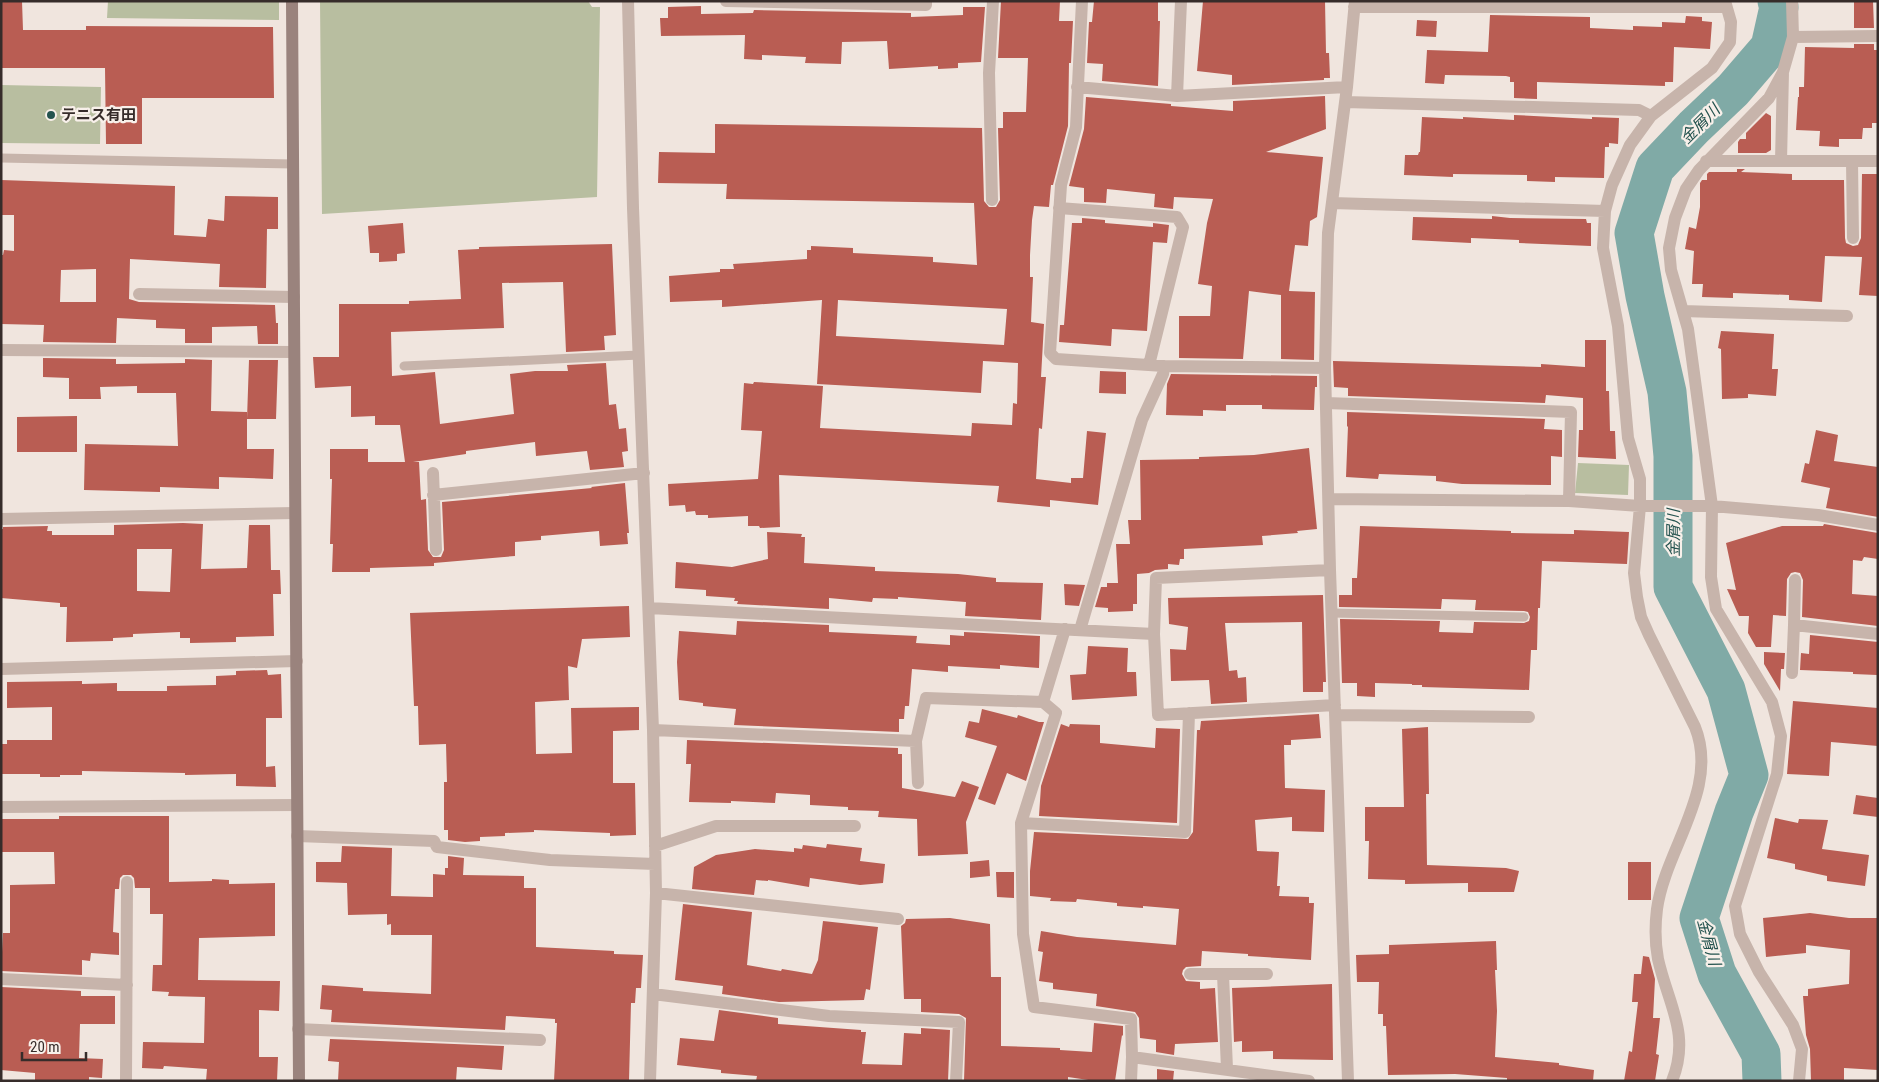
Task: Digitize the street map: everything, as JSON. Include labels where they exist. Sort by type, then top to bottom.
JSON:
[{"type":"street","points":[[292,1],[299,1081]]},
{"type":"street","points":[[628,1],[632,208],[653,730],[656,894],[650,1081]]},
{"type":"street","points":[[726,1],[926,5],[926,1]]},
{"type":"street","points":[[992,200],[989,73],[993,1]]},
{"type":"street","points":[[1082,1],[1076,127],[1061,185],[1050,353],[1056,359],[1164,366],[1326,368]]},
{"type":"street","points":[[1176,96],[1181,1]]},
{"type":"street","points":[[1781,161],[1784,72],[1793,36],[1792,1]]},
{"type":"street","points":[[1348,1081],[1330,570],[1326,368],[1328,232],[1347,88],[1355,4],[1725,4],[1731,22],[1730,42],[1712,68],[1651,116],[1630,145],[1612,185],[1605,211],[1603,248],[1618,326],[1628,438],[1640,479],[1640,506],[1634,572],[1641,617],[1695,727],[1700,739],[1702,754],[1701,779],[1665,878],[1657,909],[1656,944],[1658,959],[1680,1031],[1679,1061],[1672,1081]]},
{"type":"street","points":[[1793,36],[1878,36]]},
{"type":"street","points":[[1784,72],[1770,98],[1706,161],[1686,189],[1675,218],[1669,248],[1671,270],[1688,329],[1712,506],[1711,577],[1716,609],[1772,702],[1781,736],[1778,774],[1736,906],[1740,934],[1758,972],[1793,1025],[1802,1049],[1799,1081]]},
{"type":"street","points":[[1078,88],[1176,96],[1347,88]]},
{"type":"street","points":[[1345,102],[1639,110],[1651,116]]},
{"type":"street","points":[[1706,161],[1878,161]]},
{"type":"street","points":[[1852,161],[1853,238]]},
{"type":"street","points":[[1332,203],[1605,211]]},
{"type":"street","points":[[1059,208],[1177,217],[1183,227],[1149,365]]},
{"type":"street","points":[[139,294],[294,297]]},
{"type":"street","points":[[1683,311],[1847,316]]},
{"type":"street","points":[[1,350],[294,352]]},
{"type":"street","points":[[1080,630],[1142,420],[1163,374],[1164,366]]},
{"type":"street","points":[[1326,403],[1571,412],[1569,501]]},
{"type":"street","points":[[433,473],[436,550]]},
{"type":"street","points":[[433,495],[644,473]]},
{"type":"street","points":[[1328,499],[1569,501],[1640,506],[1712,506],[1818,515],[1878,525]]},
{"type":"street","points":[[1,519],[295,513]]},
{"type":"street","points":[[1330,570],[1156,578],[1154,634],[1158,714],[1335,710],[1529,717]]},
{"type":"street","points":[[1792,673],[1795,580]]},
{"type":"street","points":[[649,608],[1154,634]]},
{"type":"street","points":[[1794,625],[1878,634]]},
{"type":"street","points":[[1043,702],[1065,629]]},
{"type":"street","points":[[1,669],[297,661]]},
{"type":"street","points":[[918,783],[916,741],[926,698],[1043,702],[1056,713],[1021,823],[1022,934],[1034,1007],[1131,1019],[1131,1081]]},
{"type":"street","points":[[1021,823],[1185,832],[1189,713]]},
{"type":"street","points":[[653,730],[916,741]]},
{"type":"street","points":[[1,807],[297,805]]},
{"type":"street","points":[[655,846],[716,826],[855,826]]},
{"type":"street","points":[[297,836],[434,841],[437,847],[550,860],[655,864]]},
{"type":"street","points":[[126,1081],[127,882]]},
{"type":"street","points":[[656,894],[898,919]]},
{"type":"street","points":[[1190,974],[1267,974]]},
{"type":"street","points":[[1223,974],[1227,1069]]},
{"type":"street","points":[[1,979],[127,985]]},
{"type":"street","points":[[653,994],[829,1016],[959,1022],[956,1081]]},
{"type":"street","points":[[298,1029],[540,1040]]},
{"type":"street","points":[[1132,1057],[1310,1081]]},
{"type":"lane","points":[[1,158],[293,164]]},
{"type":"lane","points":[[404,366],[639,355]]},
{"type":"lane","points":[[1332,613],[1524,617]]},
{"type":"green space","points":[[108,1],[279,1],[279,20],[107,18]]},
{"type":"green space","points":[[320,1],[588,1],[592,7],[600,7],[597,197],[322,214]]},
{"type":"green space","name":"テニス有田","points":[[1,85],[101,87],[100,144],[1,143]]},
{"type":"green space","points":[[1578,463],[1629,465],[1628,495],[1575,493]]},
{"type":"building","points":[[1,1],[22,1],[23,30],[86,30],[86,26],[273,27],[274,98],[142,98],[142,144],[106,144],[105,68],[1,68]]},
{"type":"building","points":[[1001,1],[1060,1],[1059,21],[1073,21],[1071,63],[1069,63],[1068,126],[1053,185],[1051,185],[1049,207],[1034,206],[1030,255],[1030,277],[1033,277],[1031,322],[1044,324],[1041,377],[1046,377],[1042,429],[1039,428],[1036,479],[1071,483],[1071,478],[1083,478],[1087,431],[1106,433],[1098,505],[1050,500],[1050,507],[997,502],[999,486],[779,475],[780,527],[760,528],[759,526],[748,526],[748,516],[708,518],[708,515],[696,515],[695,511],[686,512],[685,505],[669,506],[668,484],[758,479],[762,431],[741,430],[744,383],[823,386],[820,428],[971,436],[972,423],[1012,425],[1013,403],[1017,404],[1018,363],[983,361],[981,393],[817,384],[822,300],[722,307],[722,300],[670,302],[669,276],[720,272],[720,269],[734,269],[733,264],[807,259],[807,250],[811,250],[811,246],[853,248],[853,253],[933,257],[933,262],[977,265],[974,203],[726,199],[727,184],[658,183],[659,152],[715,153],[715,124],[982,128],[984,201],[989,207],[996,207],[1000,200],[998,128],[1003,128],[1003,112],[1026,112],[1028,58],[998,58]],"holes":[[[838,300],[1007,309],[1004,345],[836,336]]]},
{"type":"building","points":[[1094,1],[1158,1],[1158,21],[1160,21],[1158,86],[1102,81],[1103,64],[1087,63],[1089,22],[1092,22]]},
{"type":"building","points":[[1203,1],[1325,1],[1326,53],[1329,53],[1330,78],[1324,78],[1324,80],[1232,85],[1232,75],[1197,71]]},
{"type":"building","points":[[1854,1],[1873,1],[1874,28],[1854,28]]},
{"type":"building","points":[[701,6],[701,14],[753,13],[754,10],[911,13],[911,17],[963,15],[963,7],[985,7],[981,62],[958,63],[958,68],[938,69],[938,66],[889,69],[887,41],[842,42],[841,64],[805,63],[806,57],[762,55],[762,60],[744,59],[745,35],[661,36],[660,18],[668,18],[668,7]]},
{"type":"building","points":[[1490,15],[1590,17],[1590,28],[1633,30],[1633,26],[1662,27],[1662,22],[1685,23],[1686,16],[1702,17],[1702,21],[1712,22],[1710,49],[1674,47],[1673,82],[1665,82],[1665,86],[1537,82],[1537,99],[1514,98],[1514,82],[1510,82],[1510,77],[1506,76],[1445,75],[1444,84],[1425,83],[1427,50],[1488,52]]},
{"type":"building","points":[[1417,20],[1437,21],[1436,37],[1416,36]]},
{"type":"building","points":[[1854,44],[1874,44],[1874,50],[1878,50],[1878,123],[1872,123],[1872,128],[1863,128],[1862,139],[1839,139],[1839,147],[1819,146],[1820,131],[1796,130],[1799,87],[1804,87],[1805,47],[1854,48]]},
{"type":"building","points":[[1325,96],[1326,129],[1266,152],[1323,157],[1317,217],[1310,221],[1308,246],[1295,245],[1289,291],[1315,292],[1314,360],[1281,359],[1281,295],[1249,291],[1243,359],[1179,358],[1179,316],[1210,316],[1212,286],[1198,284],[1207,223],[1213,199],[1174,197],[1173,209],[1154,207],[1155,194],[1107,189],[1106,203],[1084,202],[1084,188],[1069,186],[1084,129],[1086,97],[1233,111],[1233,101]]},
{"type":"building","points":[[1766,113],[1771,116],[1771,150],[1766,153],[1738,153],[1738,142],[1740,139],[1746,139],[1746,133]]},
{"type":"building","points":[[1514,115],[1592,119],[1592,117],[1619,118],[1618,144],[1609,143],[1609,147],[1605,147],[1604,178],[1555,177],[1555,182],[1527,181],[1527,175],[1453,174],[1453,177],[1404,175],[1405,155],[1418,155],[1420,152],[1422,117],[1514,120]]},
{"type":"building","points":[[1737,169],[1745,169],[1741,172],[1792,174],[1792,180],[1844,180],[1845,238],[1846,243],[1853,246],[1858,245],[1861,238],[1862,174],[1878,174],[1878,296],[1859,295],[1862,257],[1825,256],[1822,302],[1789,300],[1789,295],[1733,293],[1733,298],[1702,297],[1703,284],[1692,284],[1694,251],[1685,249],[1689,227],[1696,229],[1700,207],[1700,183],[1702,180],[1707,180],[1709,172],[1737,172]]},
{"type":"building","points":[[1,180],[175,186],[174,235],[206,237],[208,219],[224,221],[225,196],[278,197],[278,229],[267,229],[266,288],[219,287],[220,264],[130,259],[129,299],[139,302],[275,305],[276,323],[278,323],[278,344],[258,344],[257,326],[212,327],[212,343],[185,343],[185,329],[156,328],[156,320],[117,318],[116,343],[43,342],[44,325],[1,324],[1,255],[3,255],[4,250],[14,251],[14,215],[1,215]],"holes":[[[96,269],[96,302],[60,302],[61,270]]]},
{"type":"building","points":[[1492,216],[1586,219],[1587,223],[1591,223],[1591,246],[1519,243],[1519,240],[1471,238],[1471,243],[1412,240],[1413,217],[1492,219]]},
{"type":"building","points":[[1082,218],[1105,220],[1105,223],[1153,227],[1153,223],[1169,225],[1167,243],[1153,242],[1147,331],[1112,329],[1111,346],[1059,342],[1060,325],[1064,325],[1072,223],[1082,223]]},
{"type":"building","points":[[403,223],[405,253],[397,254],[397,261],[379,262],[379,253],[370,253],[368,226]]},
{"type":"building","points":[[612,244],[616,335],[604,336],[605,350],[566,352],[563,282],[502,283],[504,328],[391,332],[392,376],[435,372],[440,424],[514,414],[510,374],[535,371],[568,371],[567,365],[606,363],[609,405],[616,404],[619,429],[626,428],[628,451],[622,452],[624,467],[590,470],[587,451],[536,456],[535,442],[466,451],[466,454],[413,462],[419,462],[421,500],[426,499],[428,550],[433,557],[441,557],[444,550],[442,502],[592,488],[625,483],[629,533],[627,533],[628,544],[600,546],[599,531],[541,536],[541,540],[515,542],[515,556],[434,563],[434,566],[370,568],[370,572],[332,572],[333,544],[330,544],[332,479],[330,479],[330,449],[368,449],[368,462],[405,462],[400,425],[375,425],[375,416],[351,417],[351,386],[315,388],[313,357],[339,357],[339,304],[409,304],[409,301],[461,299],[458,250],[479,249],[479,247]]},
{"type":"building","points":[[1721,331],[1774,334],[1772,369],[1778,369],[1776,396],[1748,394],[1748,398],[1722,399],[1721,349],[1718,348]]},
{"type":"building","points":[[1585,340],[1606,340],[1606,391],[1609,391],[1610,431],[1615,431],[1616,459],[1578,457],[1579,430],[1583,430],[1583,398],[1546,395],[1545,403],[1348,396],[1348,388],[1334,387],[1333,361],[1541,367],[1541,364],[1585,367]]},
{"type":"building","points":[[43,358],[116,359],[116,364],[185,363],[185,359],[212,360],[211,411],[247,412],[247,449],[274,449],[273,479],[219,477],[219,489],[160,487],[160,492],[84,490],[85,444],[178,446],[176,393],[137,393],[137,386],[100,387],[101,399],[69,399],[69,378],[43,377]]},
{"type":"building","points":[[249,360],[278,360],[276,419],[247,419]]},
{"type":"building","points":[[1100,371],[1126,372],[1126,394],[1099,393]]},
{"type":"building","points":[[1171,374],[1317,376],[1314,410],[1262,409],[1262,405],[1226,405],[1226,411],[1203,410],[1203,416],[1166,415],[1167,384]]},
{"type":"building","points":[[1347,412],[1545,419],[1544,429],[1562,430],[1562,457],[1551,456],[1551,485],[1462,484],[1436,481],[1436,476],[1379,474],[1378,479],[1346,477]]},
{"type":"building","points":[[77,416],[77,452],[17,452],[17,417]]},
{"type":"building","points":[[1816,430],[1838,435],[1834,461],[1878,467],[1878,517],[1826,508],[1830,488],[1801,482],[1805,463],[1809,464]]},
{"type":"building","points":[[1309,448],[1317,529],[1297,531],[1298,533],[1262,536],[1263,545],[1184,549],[1184,559],[1180,559],[1179,565],[1168,564],[1168,569],[1137,574],[1137,604],[1133,604],[1133,611],[1108,612],[1108,608],[1095,607],[1101,587],[1107,587],[1107,583],[1118,583],[1116,544],[1130,544],[1128,520],[1141,520],[1140,460],[1199,459],[1199,457],[1254,455]]},
{"type":"building","points":[[203,524],[201,569],[247,568],[249,525],[270,525],[271,570],[280,570],[281,594],[273,594],[274,636],[236,637],[236,642],[190,643],[190,638],[180,638],[180,632],[133,634],[133,637],[113,638],[113,641],[66,642],[67,607],[60,607],[60,603],[1,598],[1,529],[3,527],[48,526],[47,531],[52,531],[52,535],[114,535],[114,525]],"holes":[[[137,549],[172,549],[170,592],[137,591]]]},
{"type":"building","points":[[1824,524],[1878,533],[1878,559],[1864,557],[1862,561],[1853,560],[1852,594],[1878,596],[1878,626],[1802,617],[1803,580],[1800,573],[1795,572],[1791,573],[1787,579],[1786,616],[1773,615],[1771,647],[1756,647],[1748,633],[1749,616],[1739,616],[1727,589],[1736,590],[1726,543],[1782,526],[1823,526]]},
{"type":"building","points":[[1360,526],[1511,531],[1511,533],[1574,534],[1574,530],[1629,532],[1627,564],[1542,561],[1537,650],[1531,650],[1529,690],[1422,687],[1422,685],[1412,684],[1375,683],[1375,697],[1357,696],[1357,683],[1342,683],[1340,619],[1440,621],[1439,632],[1473,633],[1474,622],[1524,623],[1529,621],[1530,617],[1528,612],[1524,611],[1475,610],[1476,600],[1442,599],[1441,609],[1339,607],[1339,595],[1352,595],[1352,578],[1357,578]]},
{"type":"building","points":[[767,532],[802,534],[801,537],[805,537],[804,563],[875,567],[875,571],[958,574],[996,578],[996,582],[1043,583],[1041,620],[965,616],[966,602],[898,597],[898,599],[873,598],[872,602],[829,598],[829,609],[737,604],[738,601],[734,601],[735,598],[706,596],[706,590],[675,588],[676,562],[732,567],[768,559]]},
{"type":"building","points":[[1064,584],[1085,585],[1079,606],[1065,605]]},
{"type":"building","points":[[1323,595],[1326,682],[1323,682],[1323,692],[1303,692],[1302,622],[1225,623],[1229,671],[1237,670],[1238,678],[1246,677],[1247,702],[1211,704],[1209,680],[1171,681],[1170,649],[1186,650],[1188,627],[1169,624],[1168,598]]},
{"type":"building","points":[[629,606],[630,637],[582,639],[577,668],[568,666],[569,700],[535,702],[536,754],[572,753],[571,708],[639,707],[639,730],[613,731],[613,783],[635,783],[636,835],[610,836],[610,833],[534,830],[534,832],[505,833],[505,836],[480,837],[480,841],[448,840],[448,830],[444,830],[444,782],[447,782],[446,744],[419,745],[418,706],[414,706],[410,613]]},
{"type":"building","points":[[737,621],[829,625],[829,632],[917,636],[916,643],[950,645],[950,635],[964,636],[964,632],[1040,636],[1039,668],[1000,665],[1000,669],[948,666],[948,672],[912,669],[909,706],[905,706],[904,719],[899,719],[899,732],[734,725],[736,709],[703,706],[703,703],[679,700],[677,662],[679,631],[736,635]]},
{"type":"building","points":[[1810,635],[1878,642],[1877,675],[1800,670],[1801,653],[1809,654]]},
{"type":"building","points":[[1088,646],[1128,648],[1127,672],[1136,672],[1137,696],[1072,700],[1070,675],[1086,674]]},
{"type":"building","points":[[1764,652],[1785,653],[1784,669],[1781,669],[1780,691],[1764,664]]},
{"type":"building","points":[[267,670],[268,675],[281,674],[282,718],[266,718],[266,767],[275,766],[276,787],[236,786],[236,774],[185,775],[185,773],[82,771],[82,775],[40,777],[40,774],[1,774],[1,744],[7,744],[7,740],[52,740],[52,707],[7,708],[7,682],[82,681],[82,684],[117,683],[117,691],[167,691],[167,686],[216,685],[216,676],[236,675],[236,671]]},
{"type":"building","points":[[1793,701],[1878,708],[1878,746],[1831,742],[1829,776],[1787,774]]},
{"type":"building","points":[[982,709],[1017,718],[1018,715],[1044,722],[1026,781],[1007,773],[995,805],[978,799],[997,746],[965,737],[969,721],[979,723]]},
{"type":"building","points":[[1319,714],[1321,738],[1291,740],[1291,745],[1284,745],[1285,788],[1325,790],[1324,832],[1292,831],[1292,817],[1255,820],[1257,851],[1279,852],[1277,886],[1280,886],[1279,896],[1309,897],[1309,903],[1314,903],[1311,960],[1202,951],[1201,966],[1186,967],[1182,974],[1186,981],[1200,982],[1200,989],[1215,988],[1218,1042],[1175,1044],[1174,1055],[1156,1052],[1156,1040],[1140,1038],[1139,1018],[1135,1012],[1096,1006],[1097,994],[1053,989],[1053,983],[1039,981],[1043,952],[1038,951],[1041,931],[1077,937],[1176,945],[1179,909],[1117,906],[1117,903],[1077,899],[1076,902],[1050,901],[1051,898],[1030,896],[1030,871],[1034,832],[1188,839],[1193,832],[1197,730],[1200,730],[1201,721]]},
{"type":"building","points":[[1061,724],[1069,727],[1070,724],[1100,725],[1100,743],[1155,748],[1156,728],[1180,729],[1177,823],[1039,816],[1041,786]]},
{"type":"building","points":[[1428,727],[1429,794],[1426,794],[1427,865],[1506,868],[1519,871],[1514,892],[1468,892],[1468,883],[1405,884],[1405,880],[1368,879],[1369,841],[1365,841],[1365,807],[1404,807],[1402,729]]},
{"type":"building","points":[[687,740],[898,748],[898,754],[902,754],[902,788],[955,797],[962,781],[979,787],[966,822],[968,854],[918,856],[917,819],[878,817],[879,811],[848,810],[848,807],[810,805],[810,795],[776,793],[775,803],[689,802],[691,764],[686,764]]},
{"type":"building","points":[[1856,795],[1878,798],[1878,817],[1853,814]]},
{"type":"building","points":[[59,816],[169,816],[169,882],[212,881],[212,879],[229,880],[229,884],[275,883],[275,936],[199,938],[198,980],[280,981],[279,1011],[259,1010],[259,1057],[278,1057],[277,1081],[206,1081],[207,1069],[164,1066],[163,1069],[142,1068],[143,1042],[204,1043],[205,997],[168,996],[169,992],[152,991],[153,965],[162,965],[163,914],[150,914],[150,888],[135,888],[134,878],[131,875],[123,875],[120,878],[119,889],[115,889],[113,932],[119,933],[119,955],[91,953],[90,961],[82,960],[82,975],[1,971],[3,933],[10,933],[10,885],[55,884],[54,852],[1,852],[1,819],[59,819]]},
{"type":"building","points":[[1775,818],[1798,823],[1799,819],[1828,820],[1822,849],[1869,855],[1865,886],[1827,881],[1827,876],[1795,869],[1795,864],[1767,858]]},
{"type":"building","points":[[827,844],[862,848],[860,861],[885,864],[883,883],[860,885],[810,878],[809,887],[768,880],[756,880],[754,895],[692,889],[694,867],[716,855],[755,849],[794,852],[794,848],[802,849],[803,845],[826,848]]},
{"type":"building","points":[[342,846],[392,848],[391,896],[433,897],[433,874],[445,875],[445,868],[448,868],[448,856],[464,858],[463,875],[524,876],[524,888],[536,888],[536,947],[614,951],[614,954],[643,955],[641,988],[636,988],[635,1003],[631,1003],[629,1081],[554,1081],[557,1023],[555,1023],[555,1019],[506,1016],[505,1030],[331,1022],[332,1010],[320,1009],[322,985],[363,988],[363,991],[431,994],[432,935],[391,935],[391,924],[387,925],[387,914],[348,915],[347,883],[316,882],[316,862],[341,862]]},
{"type":"building","points":[[989,860],[990,876],[970,878],[970,862]]},
{"type":"building","points":[[1628,862],[1651,862],[1651,900],[1628,900]]},
{"type":"building","points":[[996,872],[1014,872],[1014,898],[997,897]]},
{"type":"building","points":[[683,904],[752,912],[747,965],[781,971],[782,969],[812,974],[818,960],[823,921],[878,927],[870,990],[866,989],[864,1000],[779,1002],[722,994],[723,986],[675,980]]},
{"type":"building","points":[[1810,913],[1849,918],[1877,918],[1878,1070],[1844,1068],[1844,1081],[1811,1081],[1810,1049],[1806,1035],[1803,996],[1808,996],[1808,989],[1849,984],[1850,950],[1806,945],[1806,953],[1766,957],[1763,918]]},
{"type":"building","points":[[950,918],[990,924],[991,977],[1001,977],[1001,1046],[1060,1048],[1060,1050],[1092,1052],[1094,1023],[1123,1026],[1115,1081],[1095,1081],[1068,1077],[1068,1081],[964,1081],[966,1018],[959,1014],[921,1012],[921,999],[904,999],[901,926],[905,923],[906,919]]},
{"type":"building","points":[[1496,941],[1497,1011],[1495,1057],[1559,1063],[1559,1065],[1594,1070],[1593,1081],[1507,1081],[1507,1078],[1455,1074],[1388,1075],[1386,1026],[1383,1026],[1383,1014],[1378,1014],[1379,982],[1357,982],[1356,955],[1389,954],[1389,945]]},
{"type":"building","points":[[1643,956],[1649,957],[1655,979],[1653,1018],[1660,1018],[1656,1054],[1659,1055],[1655,1081],[1624,1081],[1629,1051],[1632,1052],[1638,1002],[1632,1002],[1634,974],[1641,974]]},
{"type":"building","points":[[1332,984],[1333,1060],[1273,1059],[1273,1051],[1242,1052],[1242,1041],[1234,1042],[1232,988]]},
{"type":"building","points":[[1,987],[81,991],[81,996],[115,996],[115,1024],[80,1024],[79,1058],[103,1059],[102,1078],[89,1077],[89,1081],[35,1081],[35,1073],[1,1070]]},
{"type":"building","points":[[719,1010],[778,1018],[778,1024],[861,1030],[861,1032],[866,1032],[862,1064],[902,1065],[904,1033],[921,1034],[921,1028],[950,1030],[948,1081],[756,1081],[757,1076],[721,1073],[721,1070],[677,1065],[680,1038],[714,1041]]},
{"type":"building","points":[[330,1039],[504,1046],[502,1070],[457,1067],[456,1081],[338,1081],[339,1062],[328,1061]]},
{"type":"building","points":[[1157,1069],[1174,1071],[1173,1081],[1157,1081]]},
{"type":"waterway","name":"金屑川","points":[[1762,1081],[1761,1054],[1717,974],[1699,918],[1734,812],[1749,775],[1726,690],[1673,587],[1673,456],[1667,392],[1645,296],[1634,233],[1655,168],[1733,90],[1770,47],[1779,7],[1777,1]]},
{"type":"place","name":"テニス有田","points":[[51,115]]}]
